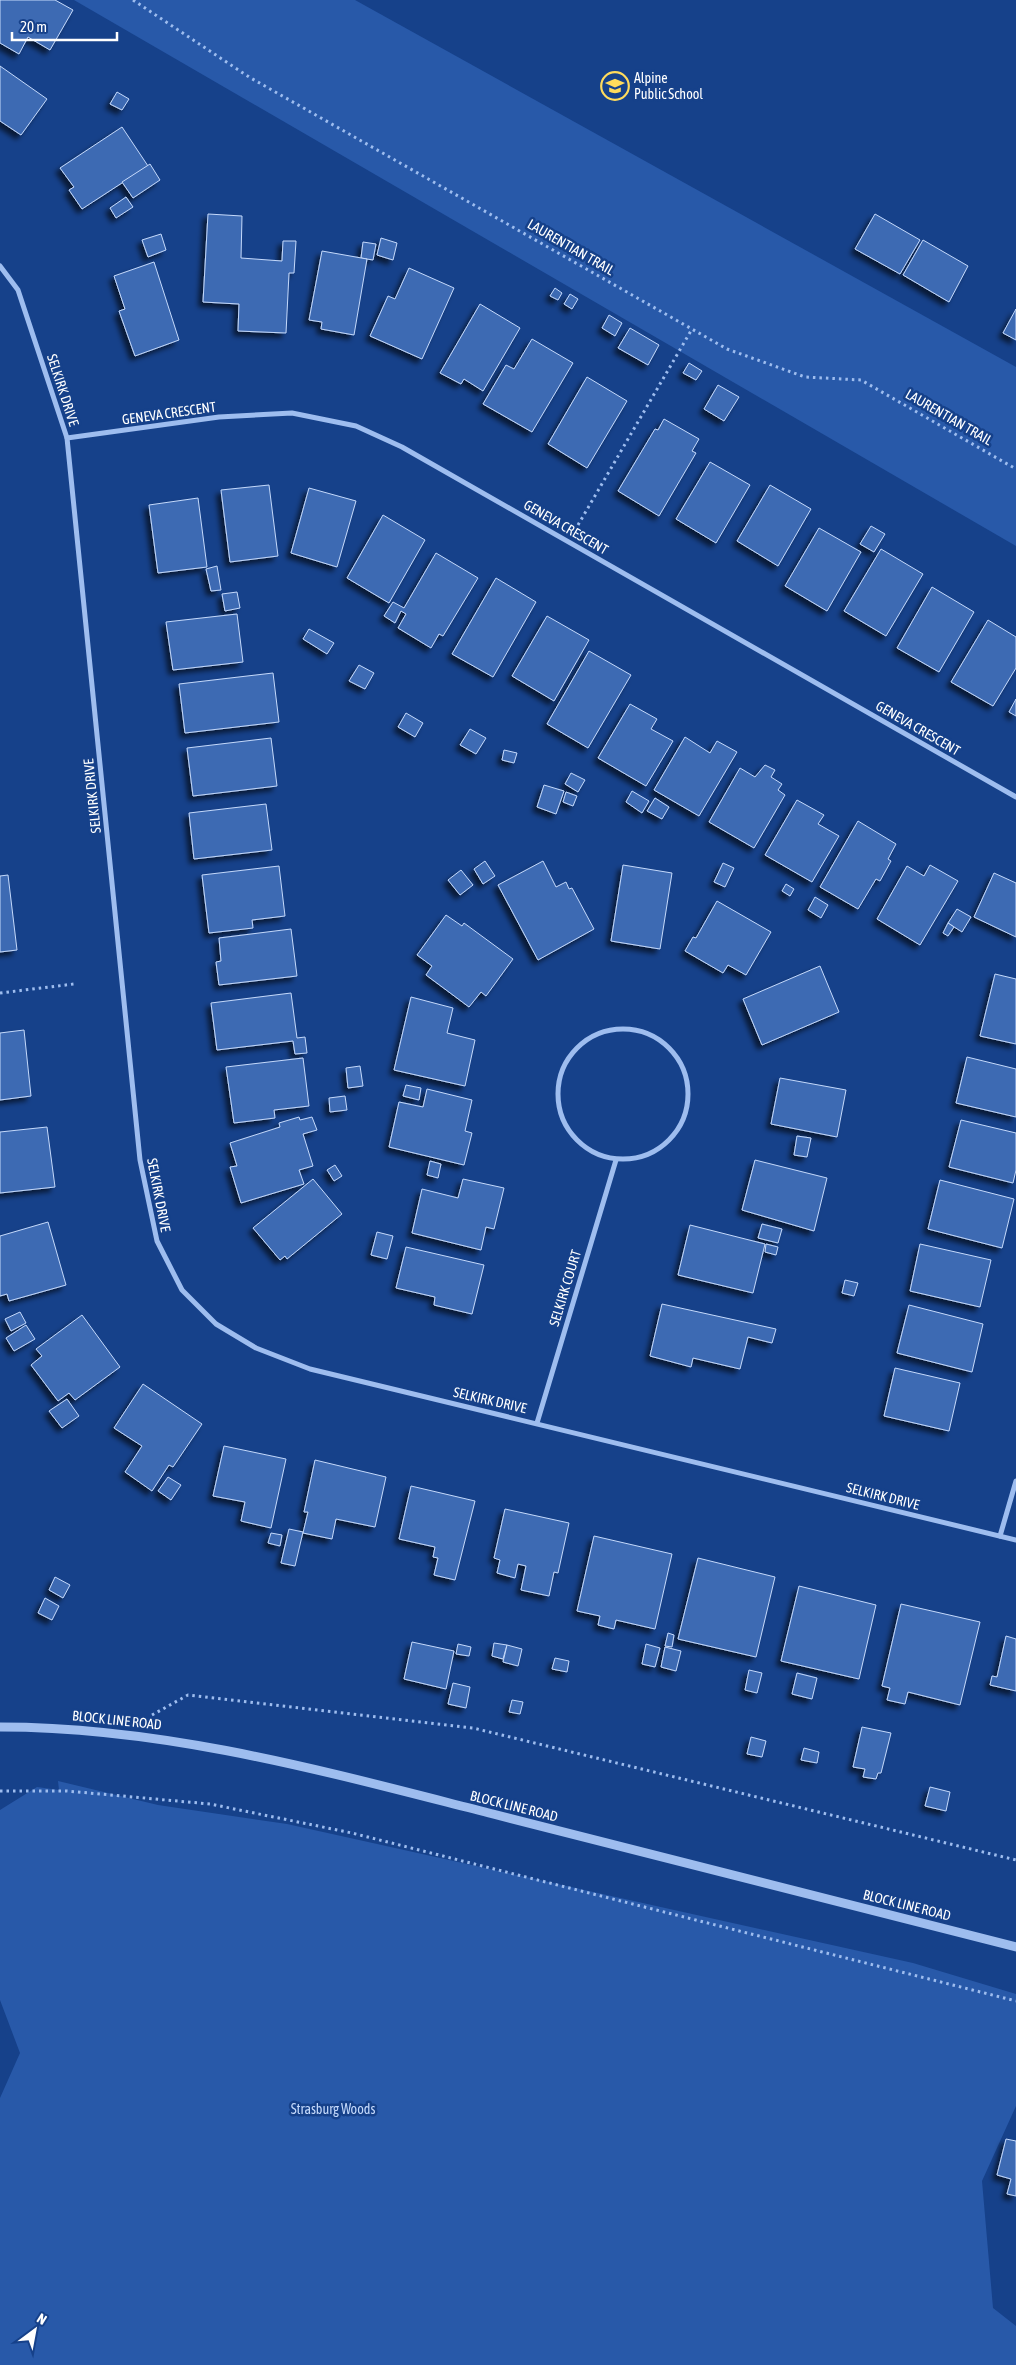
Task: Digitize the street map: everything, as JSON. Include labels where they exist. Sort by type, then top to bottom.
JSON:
[{"type":"street","name":"SELKIRK DRIVE","points":[[0,266],[18,290],[67,438],[140,1160],[156,1242],[182,1290],[216,1324],[256,1348],[310,1369],[536,1422],[1016,1540]]},
{"type":"street","name":"GENEVA CRESCENT","points":[[67,438],[219,417],[292,413],[356,426],[402,446],[1016,797]]},
{"type":"street","points":[[617,1028],[643,1031],[668,1046],[684,1068],[689,1092],[683,1122],[673,1138],[655,1152],[639,1158],[616,1160],[588,1151],[571,1136],[558,1111],[558,1078],[570,1054],[595,1034],[617,1028]]},
{"type":"street","name":"SELKIRK COURT","points":[[536,1422],[616,1160]]},
{"type":"street","points":[[1000,1536],[1016,1481]]},
{"type":"street","name":"BLOCK LINE ROAD","points":[[0,1727],[54,1727],[177,1741],[328,1772],[1016,1947]]},
{"type":"path","name":"LAURENTIAN TRAIL","points":[[133,0],[249,77],[726,349],[805,377],[862,380],[1016,469]]},
{"type":"path","points":[[568,541],[692,329]]},
{"type":"path","points":[[0,993],[74,984]]},
{"type":"path","points":[[118,1733],[188,1695],[454,1725],[1016,1860]]},
{"type":"path","points":[[0,1791],[67,1791],[210,1804],[352,1833],[1016,2001]]},
{"type":"green space","points":[[74,0],[355,0],[1016,367],[1016,546]]},
{"type":"green space","name":"Strasburg Woods","points":[[58,1781],[158,1805],[287,1824],[913,1963],[1016,1994],[1016,2106],[982,2181],[993,2308],[1016,2326],[1016,2365],[0,2365],[0,2098],[20,2053],[0,2000],[0,1810],[37,1787],[59,1790]]},
{"type":"building","points":[[0,0],[55,0],[73,10],[50,50],[28,37],[19,54],[0,43]]},
{"type":"building","points":[[0,66],[47,99],[21,135],[0,121]]},
{"type":"building","points":[[117,92],[129,99],[122,110],[110,104]]},
{"type":"building","points":[[122,127],[148,166],[82,209],[69,190],[74,187],[60,168]]},
{"type":"building","points":[[150,164],[160,180],[133,198],[122,182]]},
{"type":"building","points":[[126,197],[133,207],[116,218],[110,208]]},
{"type":"building","points":[[208,214],[242,216],[241,258],[282,261],[283,241],[296,241],[294,273],[289,273],[286,333],[238,331],[239,304],[203,302]]},
{"type":"building","points":[[875,214],[920,240],[900,274],[855,249]]},
{"type":"building","points":[[161,234],[166,250],[148,257],[142,240]]},
{"type":"building","points":[[381,238],[397,243],[393,260],[377,255]]},
{"type":"building","points":[[923,240],[968,266],[949,302],[903,275]]},
{"type":"building","points":[[363,242],[376,244],[373,260],[361,258]]},
{"type":"building","points":[[322,251],[367,259],[354,335],[321,329],[322,322],[309,320]]},
{"type":"building","points":[[154,262],[179,340],[135,356],[119,311],[125,309],[114,276]]},
{"type":"building","points":[[409,268],[454,288],[422,359],[370,336],[388,296],[395,299]]},
{"type":"building","points":[[555,288],[562,293],[558,300],[550,296]]},
{"type":"building","points":[[570,294],[578,299],[572,309],[564,304]]},
{"type":"building","points":[[480,304],[520,328],[483,391],[464,379],[461,384],[440,373]]},
{"type":"building","points":[[1016,309],[1016,340],[1003,333]]},
{"type":"building","points":[[609,315],[622,323],[615,336],[602,328]]},
{"type":"building","points":[[630,328],[659,345],[648,365],[618,348]]},
{"type":"building","points":[[532,339],[573,363],[532,432],[483,404],[506,365],[514,369]]},
{"type":"building","points":[[689,363],[702,371],[696,380],[683,373]]},
{"type":"building","points":[[587,377],[627,401],[587,468],[548,444]]},
{"type":"building","points":[[718,385],[739,397],[724,421],[704,409]]},
{"type":"building","points":[[664,419],[699,439],[692,451],[696,453],[659,516],[618,491],[655,429],[658,430]]},
{"type":"building","points":[[710,462],[750,485],[716,543],[676,519]]},
{"type":"building","points":[[269,485],[278,556],[230,562],[221,490]]},
{"type":"building","points":[[770,485],[811,509],[778,566],[737,541]]},
{"type":"building","points":[[309,488],[356,501],[337,567],[291,553]]},
{"type":"building","points":[[198,498],[207,567],[158,573],[149,505]]},
{"type":"building","points":[[383,515],[425,540],[389,603],[347,578]]},
{"type":"building","points":[[871,526],[885,534],[874,552],[860,544]]},
{"type":"building","points":[[819,528],[861,552],[827,611],[785,586]]},
{"type":"building","points":[[881,549],[923,574],[886,636],[844,611]]},
{"type":"building","points":[[436,553],[478,578],[443,636],[439,634],[431,648],[398,628],[406,614],[401,611],[395,623],[384,616],[393,602],[404,608]]},
{"type":"building","points":[[217,566],[221,590],[211,591],[206,569]]},
{"type":"building","points":[[496,578],[536,602],[493,677],[452,654]]},
{"type":"building","points":[[932,587],[974,612],[939,672],[897,648]]},
{"type":"building","points":[[237,592],[240,608],[225,611],[222,594]]},
{"type":"building","points":[[237,614],[243,662],[173,670],[166,622]]},
{"type":"building","points":[[547,616],[589,640],[554,701],[512,676]]},
{"type":"building","points":[[988,620],[1016,637],[1016,668],[993,706],[951,682]]},
{"type":"building","points":[[309,629],[334,643],[327,654],[303,639]]},
{"type":"building","points":[[589,651],[631,675],[588,748],[547,724]]},
{"type":"building","points":[[359,665],[374,673],[365,689],[349,681]]},
{"type":"building","points":[[273,673],[279,722],[185,733],[179,684]]},
{"type":"building","points":[[1016,699],[1016,716],[1009,712]]},
{"type":"building","points":[[630,704],[657,719],[651,729],[673,741],[646,786],[598,758]]},
{"type":"building","points":[[406,713],[423,723],[415,737],[398,727]]},
{"type":"building","points":[[470,729],[486,738],[476,754],[460,745]]},
{"type":"building","points":[[685,737],[710,753],[717,741],[737,752],[699,816],[654,790]]},
{"type":"building","points":[[271,738],[277,786],[193,796],[187,748]]},
{"type":"building","points":[[504,750],[517,753],[514,763],[502,760]]},
{"type":"building","points":[[765,765],[775,770],[771,777],[782,784],[778,790],[785,795],[754,848],[709,822],[740,768],[755,777]]},
{"type":"building","points":[[571,773],[585,780],[578,792],[565,784]]},
{"type":"building","points":[[544,785],[564,791],[556,814],[537,807]]},
{"type":"building","points":[[632,791],[649,801],[642,813],[626,802]]},
{"type":"building","points":[[566,792],[577,796],[573,806],[563,802]]},
{"type":"building","points":[[655,798],[669,807],[662,819],[647,811]]},
{"type":"building","points":[[797,800],[824,815],[818,824],[839,836],[812,882],[765,855]]},
{"type":"building","points":[[266,804],[272,850],[194,859],[189,813]]},
{"type":"building","points":[[858,821],[896,844],[888,859],[891,861],[880,881],[876,879],[858,909],[820,887]]},
{"type":"building","points":[[485,861],[495,876],[483,884],[474,869]]},
{"type":"building","points":[[543,861],[556,887],[566,882],[569,889],[572,888],[594,929],[538,960],[498,885]]},
{"type":"building","points":[[723,863],[734,868],[725,887],[714,882]]},
{"type":"building","points":[[623,865],[672,873],[660,949],[611,941]]},
{"type":"building","points":[[930,865],[958,881],[920,945],[877,919],[907,866],[924,876]]},
{"type":"building","points":[[279,866],[285,916],[252,920],[253,928],[209,933],[202,875]]},
{"type":"building","points":[[461,870],[473,885],[460,895],[448,880]]},
{"type":"building","points":[[994,873],[1016,883],[1016,937],[974,917]]},
{"type":"building","points":[[8,875],[17,950],[0,952],[0,876]]},
{"type":"building","points":[[786,884],[794,889],[790,896],[782,891]]},
{"type":"building","points":[[815,897],[828,905],[821,918],[808,910]]},
{"type":"building","points":[[717,901],[771,932],[746,975],[728,965],[723,973],[685,951],[693,937],[696,938]]},
{"type":"building","points":[[957,909],[971,917],[962,932],[948,923]]},
{"type":"building","points":[[446,915],[462,926],[464,923],[513,959],[486,996],[481,992],[469,1007],[426,975],[432,966],[417,955]]},
{"type":"building","points":[[948,923],[954,927],[948,936],[943,933]]},
{"type":"building","points":[[291,929],[297,976],[219,985],[216,962],[221,961],[219,938]]},
{"type":"building","points":[[820,966],[839,1012],[762,1045],[743,999]]},
{"type":"building","points":[[995,974],[1016,979],[1016,1044],[980,1036]]},
{"type":"building","points":[[291,993],[297,1038],[305,1037],[307,1053],[295,1054],[293,1041],[217,1050],[211,1003]]},
{"type":"building","points":[[411,997],[453,1008],[447,1033],[475,1040],[465,1086],[394,1070]]},
{"type":"building","points":[[24,1030],[31,1096],[0,1100],[0,1033]]},
{"type":"building","points":[[967,1057],[1016,1069],[1016,1117],[956,1103]]},
{"type":"building","points":[[303,1058],[309,1106],[274,1110],[275,1118],[234,1123],[226,1067]]},
{"type":"building","points":[[360,1066],[363,1086],[348,1088],[346,1068]]},
{"type":"building","points":[[780,1078],[846,1090],[837,1137],[771,1124]]},
{"type":"building","points":[[406,1085],[421,1088],[419,1100],[403,1096]]},
{"type":"building","points":[[427,1089],[472,1100],[465,1131],[472,1133],[464,1165],[389,1147],[399,1102],[423,1107]]},
{"type":"building","points":[[345,1096],[347,1110],[330,1112],[329,1098]]},
{"type":"building","points":[[299,1117],[300,1120],[312,1117],[317,1130],[303,1134],[313,1166],[299,1170],[304,1184],[241,1203],[230,1167],[237,1166],[230,1143],[280,1127],[279,1123]]},
{"type":"building","points":[[961,1120],[1016,1133],[1016,1170],[1013,1183],[949,1167]]},
{"type":"building","points":[[47,1127],[55,1187],[0,1193],[0,1132]]},
{"type":"building","points":[[797,1136],[811,1138],[807,1157],[794,1155]]},
{"type":"building","points":[[755,1160],[827,1178],[814,1231],[742,1210]]},
{"type":"building","points":[[430,1161],[441,1164],[438,1178],[427,1175]]},
{"type":"building","points":[[335,1165],[342,1176],[334,1181],[327,1170]]},
{"type":"building","points":[[313,1179],[342,1214],[287,1259],[285,1256],[280,1260],[253,1228]]},
{"type":"building","points":[[463,1179],[504,1188],[494,1229],[486,1227],[481,1250],[412,1233],[422,1189],[458,1198]]},
{"type":"building","points":[[940,1180],[1014,1199],[1002,1248],[928,1229]]},
{"type":"building","points":[[48,1222],[66,1285],[9,1301],[7,1294],[0,1296],[0,1236]]},
{"type":"building","points":[[762,1224],[782,1229],[778,1243],[758,1238]]},
{"type":"building","points":[[690,1225],[765,1244],[753,1293],[678,1275]]},
{"type":"building","points":[[377,1232],[393,1236],[387,1259],[371,1255]]},
{"type":"building","points":[[766,1244],[778,1247],[776,1255],[765,1252]]},
{"type":"building","points":[[920,1244],[991,1260],[980,1307],[910,1291]]},
{"type":"building","points":[[406,1247],[484,1265],[472,1314],[434,1305],[435,1297],[396,1288]]},
{"type":"building","points":[[845,1280],[858,1283],[854,1296],[842,1293]]},
{"type":"building","points":[[662,1304],[776,1329],[772,1343],[748,1337],[740,1369],[693,1358],[691,1367],[650,1356]]},
{"type":"building","points":[[909,1305],[983,1324],[972,1372],[897,1353]]},
{"type":"building","points":[[20,1312],[26,1323],[11,1331],[5,1319]]},
{"type":"building","points":[[82,1315],[120,1367],[75,1400],[69,1393],[58,1401],[31,1365],[42,1356],[36,1349]]},
{"type":"building","points":[[26,1325],[35,1339],[14,1351],[6,1338]]},
{"type":"building","points":[[895,1368],[960,1383],[949,1431],[884,1416]]},
{"type":"building","points":[[143,1384],[202,1424],[173,1467],[169,1465],[152,1491],[125,1472],[142,1446],[114,1428]]},
{"type":"building","points":[[67,1399],[79,1416],[62,1428],[49,1411]]},
{"type":"building","points":[[224,1446],[286,1459],[271,1528],[241,1521],[245,1502],[213,1496]]},
{"type":"building","points":[[315,1460],[386,1477],[375,1527],[336,1519],[332,1539],[303,1533],[308,1512],[304,1512]]},
{"type":"building","points":[[168,1477],[181,1485],[171,1500],[158,1491]]},
{"type":"building","points":[[411,1486],[475,1501],[455,1580],[434,1575],[438,1558],[433,1557],[435,1547],[399,1539]]},
{"type":"building","points":[[505,1509],[569,1523],[558,1573],[554,1572],[549,1596],[521,1590],[526,1566],[518,1564],[515,1578],[497,1573],[500,1560],[494,1558]]},
{"type":"building","points":[[289,1529],[303,1532],[295,1566],[281,1563]]},
{"type":"building","points":[[271,1533],[282,1535],[280,1546],[268,1543]]},
{"type":"building","points":[[594,1536],[672,1554],[655,1629],[616,1620],[614,1629],[598,1625],[600,1616],[577,1611]]},
{"type":"building","points":[[698,1558],[775,1577],[756,1657],[678,1639]]},
{"type":"building","points":[[55,1577],[70,1585],[63,1598],[49,1590]]},
{"type":"building","points":[[799,1586],[876,1605],[859,1679],[781,1661]]},
{"type":"building","points":[[45,1598],[59,1606],[52,1620],[38,1613]]},
{"type":"building","points":[[901,1604],[980,1622],[960,1705],[908,1692],[905,1704],[887,1700],[890,1688],[882,1686]]},
{"type":"building","points":[[668,1633],[674,1635],[672,1647],[665,1646]]},
{"type":"building","points":[[1006,1636],[1016,1639],[1016,1691],[990,1685],[992,1676],[997,1677]]},
{"type":"building","points":[[412,1642],[454,1651],[446,1689],[404,1679]]},
{"type":"building","points":[[494,1643],[507,1645],[503,1659],[492,1656]]},
{"type":"building","points":[[458,1644],[471,1647],[469,1656],[456,1654]]},
{"type":"building","points":[[646,1644],[660,1648],[655,1667],[642,1664]]},
{"type":"building","points":[[507,1645],[522,1649],[518,1666],[503,1662]]},
{"type":"building","points":[[665,1647],[681,1651],[676,1671],[661,1667]]},
{"type":"building","points":[[555,1658],[569,1661],[567,1672],[552,1669]]},
{"type":"building","points":[[749,1670],[762,1673],[757,1693],[745,1690]]},
{"type":"building","points":[[797,1673],[817,1678],[812,1699],[792,1694]]},
{"type":"building","points":[[453,1683],[470,1687],[466,1708],[448,1704]]},
{"type":"building","points":[[512,1700],[523,1702],[520,1714],[509,1712]]},
{"type":"building","points":[[862,1727],[891,1733],[881,1773],[878,1773],[876,1779],[863,1777],[865,1769],[853,1767]]},
{"type":"building","points":[[751,1737],[766,1741],[762,1757],[747,1754]]},
{"type":"building","points":[[804,1748],[819,1752],[817,1763],[801,1760]]},
{"type":"building","points":[[930,1787],[950,1792],[946,1811],[925,1806]]},
{"type":"building","points":[[1006,2139],[1016,2141],[1016,2196],[1007,2194],[1011,2179],[997,2175]]},
{"type":"place","name":"Alpine Public School","points":[[615,86]]}]
